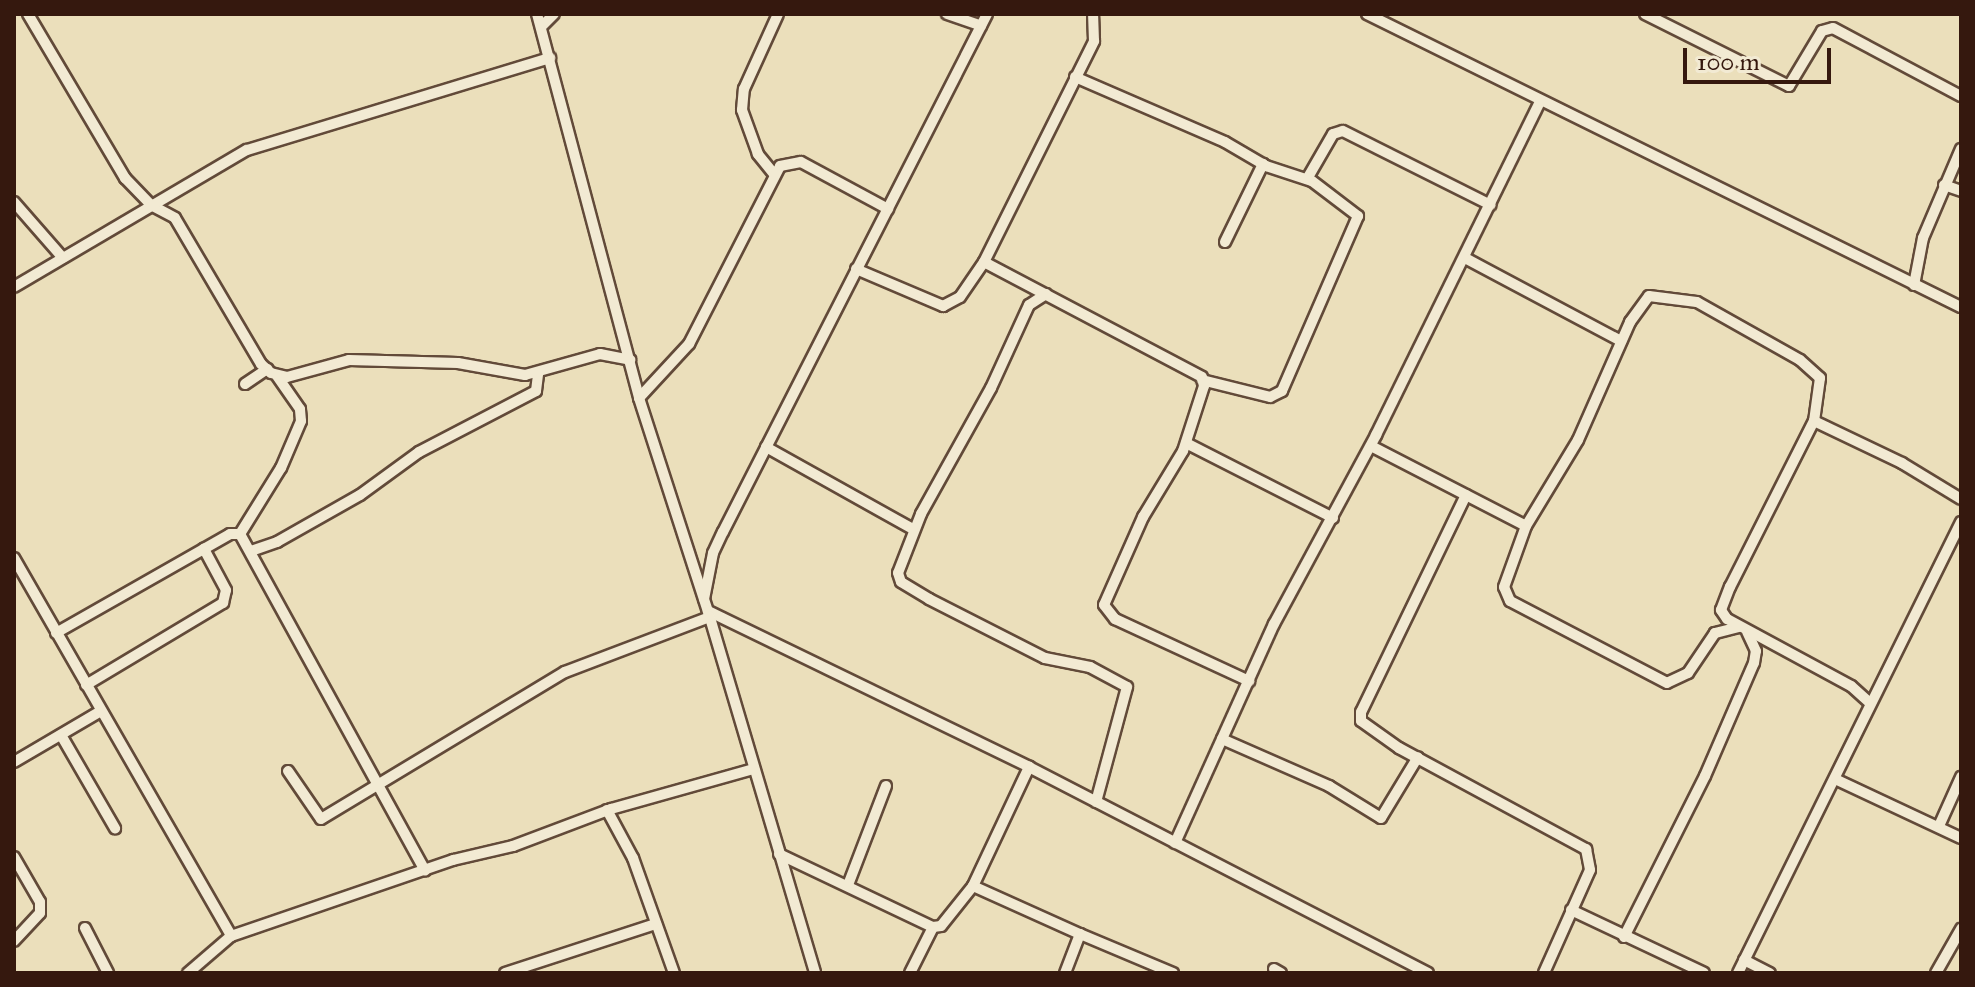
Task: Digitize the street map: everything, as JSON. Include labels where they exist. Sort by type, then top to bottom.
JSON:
[{"type":"street","points":[[28,14],[125,178],[151,205],[175,218],[267,369],[277,376],[300,409],[301,421],[281,468],[240,534],[204,549],[56,633]]},
{"type":"street","points":[[537,14],[639,398],[709,614],[815,973]]},
{"type":"street","points":[[541,27],[554,14]]},
{"type":"street","points":[[774,174],[758,154],[742,110],[744,89],[778,14]]},
{"type":"street","points":[[947,14],[981,26]]},
{"type":"street","points":[[704,599],[713,553],[987,14]]},
{"type":"street","points":[[856,269],[943,306],[960,297],[984,262],[1094,41],[1093,14]]},
{"type":"street","points":[[1367,14],[1961,307]]},
{"type":"street","points":[[1645,14],[1789,86],[1833,14]]},
{"type":"street","points":[[1827,27],[1961,96]]},
{"type":"street","points":[[14,287],[247,150],[550,58]]},
{"type":"street","points":[[984,262],[1194,371],[1202,380],[1270,397],[1282,391],[1358,216],[1307,179],[1263,164],[1225,142],[1075,77]]},
{"type":"street","points":[[1175,843],[1285,602],[1371,446],[1540,101]]},
{"type":"street","points":[[1307,179],[1333,134],[1343,131],[1491,205]]},
{"type":"street","points":[[1914,285],[1923,238],[1961,149]]},
{"type":"street","points":[[639,398],[689,344],[774,174],[787,162],[801,162],[888,209]]},
{"type":"street","points":[[1225,242],[1263,164]]},
{"type":"street","points":[[1944,185],[1961,191]]},
{"type":"street","points":[[14,202],[63,258]]},
{"type":"street","points":[[1465,258],[1621,341]]},
{"type":"street","points":[[1019,280],[1029,305]]},
{"type":"street","points":[[1046,294],[1029,305],[991,388],[913,529],[900,558],[901,582],[1045,658],[1090,667],[1127,687],[1096,802]]},
{"type":"street","points":[[1743,630],[1715,633],[1681,679],[1667,683],[1510,601],[1504,587],[1526,526],[1578,440],[1621,341],[1649,296],[1697,302],[1813,370],[1822,386],[1814,421],[1721,610],[1743,630],[1851,686],[1870,703]]},
{"type":"street","points":[[277,376],[349,360],[458,363],[538,374],[600,354],[630,360]]},
{"type":"street","points":[[245,384],[267,369]]},
{"type":"street","points":[[251,551],[277,542],[360,495],[419,452],[536,391],[538,374]]},
{"type":"street","points":[[1202,380],[1186,443],[1143,517],[1104,605],[1115,619],[1249,681]]},
{"type":"street","points":[[1814,421],[1902,463],[1961,499]]},
{"type":"street","points":[[1186,443],[1333,518]]},
{"type":"street","points":[[1371,446],[1526,526]]},
{"type":"street","points":[[766,447],[913,529]]},
{"type":"street","points":[[1466,495],[1361,712],[1368,728],[1586,849],[1590,870],[1544,973]]},
{"type":"street","points":[[1738,973],[1961,522]]},
{"type":"street","points":[[240,534],[425,870]]},
{"type":"street","points":[[86,685],[223,603],[226,590],[204,549]]},
{"type":"street","points":[[14,558],[231,936]]},
{"type":"street","points":[[288,771],[321,819],[565,672],[709,614],[1029,767],[1405,968],[1428,973]]},
{"type":"street","points":[[1624,937],[1705,776],[1754,663],[1756,651],[1743,630]]},
{"type":"street","points":[[14,762],[101,711]]},
{"type":"street","points":[[61,735],[115,828]]},
{"type":"street","points":[[1222,739],[1329,786],[1381,818],[1418,757]]},
{"type":"street","points":[[910,973],[933,927],[948,921],[973,886],[1029,767]]},
{"type":"street","points":[[188,973],[231,936],[425,870],[513,846],[607,810],[753,769]]},
{"type":"street","points":[[1939,826],[1961,777]]},
{"type":"street","points":[[1835,779],[1961,838]]},
{"type":"street","points":[[848,885],[886,786]]},
{"type":"street","points":[[607,810],[633,858],[674,973]]},
{"type":"street","points":[[779,854],[933,927]]},
{"type":"street","points":[[14,857],[40,902],[40,913],[14,941]]},
{"type":"street","points":[[973,886],[1173,973]]},
{"type":"street","points":[[1571,910],[1704,973]]},
{"type":"street","points":[[505,973],[656,924]]},
{"type":"street","points":[[85,928],[108,973]]},
{"type":"street","points":[[1936,973],[1961,929]]},
{"type":"street","points":[[1065,973],[1080,934]]},
{"type":"street","points":[[1744,960],[1770,973]]}]
